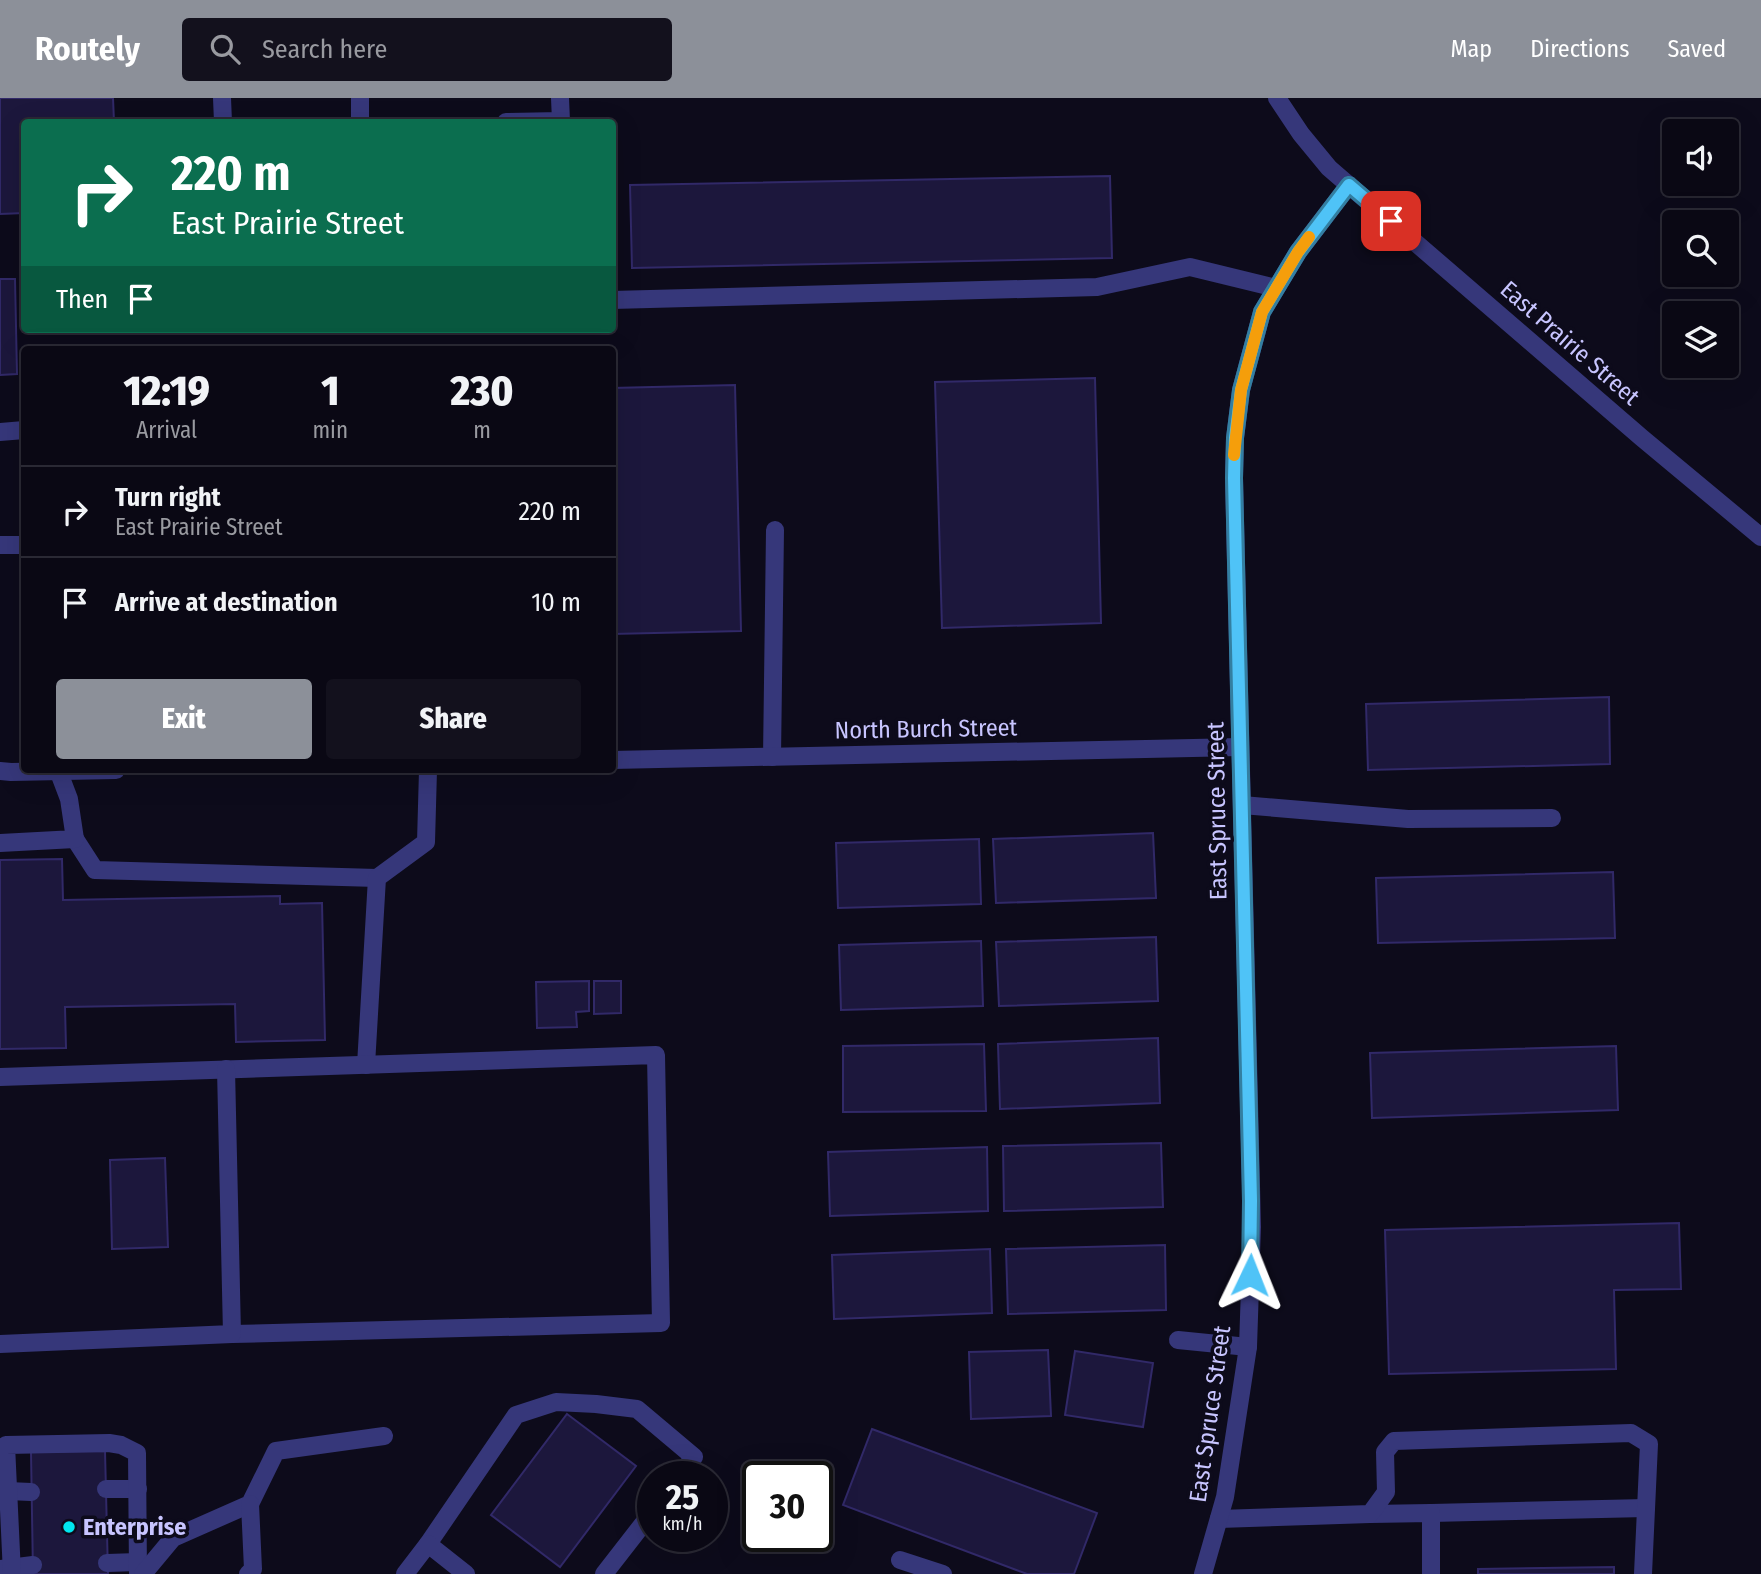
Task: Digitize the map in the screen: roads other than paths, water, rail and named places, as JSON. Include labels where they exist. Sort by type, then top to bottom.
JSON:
[{"type":"street","points":[[222,98],[223,119]]},
{"type":"street","points":[[360,98],[360,119]]},
{"type":"street","points":[[560,98],[561,119]]},
{"type":"street","points":[[1277,98],[1301,134],[1329,168],[1349,185]]},
{"type":"street","name":"East Spruce Street","points":[[1203,1574],[1225,1497],[1248,1347],[1252,1227],[1235,438],[1241,390],[1262,312],[1298,252],[1349,185]]},
{"type":"street","name":"East Prairie Street","points":[[1349,185],[1761,537]]},
{"type":"street","points":[[616,300],[1097,287],[1190,267],[1276,288]]},
{"type":"street","points":[[0,432],[21,430]]},
{"type":"street","points":[[772,757],[775,530]]},
{"type":"street","points":[[0,545],[21,545]]},
{"type":"street","name":"North Burch Street","points":[[616,760],[1240,747]]},
{"type":"street","points":[[0,771],[21,771]]},
{"type":"street","points":[[59,773],[69,799],[75,839],[95,870],[377,878],[426,842],[428,773]]},
{"type":"street","points":[[1242,805],[1408,819],[1552,818]]},
{"type":"street","points":[[0,843],[75,839]]},
{"type":"street","points":[[366,1065],[377,878]]},
{"type":"street","points":[[0,1077],[656,1055],[660,1323],[232,1334],[0,1344]]},
{"type":"street","points":[[226,1069],[232,1334]]},
{"type":"street","points":[[1178,1340],[1248,1347]]},
{"type":"street","points":[[405,1574],[516,1415],[556,1402],[637,1409],[694,1457],[691,1461]]},
{"type":"street","points":[[1370,1514],[1386,1492],[1385,1452],[1394,1441],[1631,1433],[1649,1444],[1643,1574]]},
{"type":"street","points":[[248,1574],[253,1569],[250,1504],[276,1451],[384,1436]]},
{"type":"street","points":[[33,1565],[8,1570],[6,1445],[109,1443],[121,1445],[136,1453],[140,1570]]},
{"type":"street","points":[[106,1489],[138,1489]]},
{"type":"street","points":[[8,1491],[31,1492]]},
{"type":"street","points":[[140,1570],[173,1538],[250,1504]]},
{"type":"street","points":[[1219,1519],[1646,1508]]},
{"type":"street","points":[[1431,1513],[1432,1574]]},
{"type":"street","points":[[604,1574],[637,1532]]},
{"type":"street","points":[[428,1544],[466,1574]]},
{"type":"street","points":[[900,1560],[943,1574]]},
{"type":"street","points":[[107,1563],[140,1570]]},
{"type":"place","name":"Enterprise","points":[[69,1527]]}]
